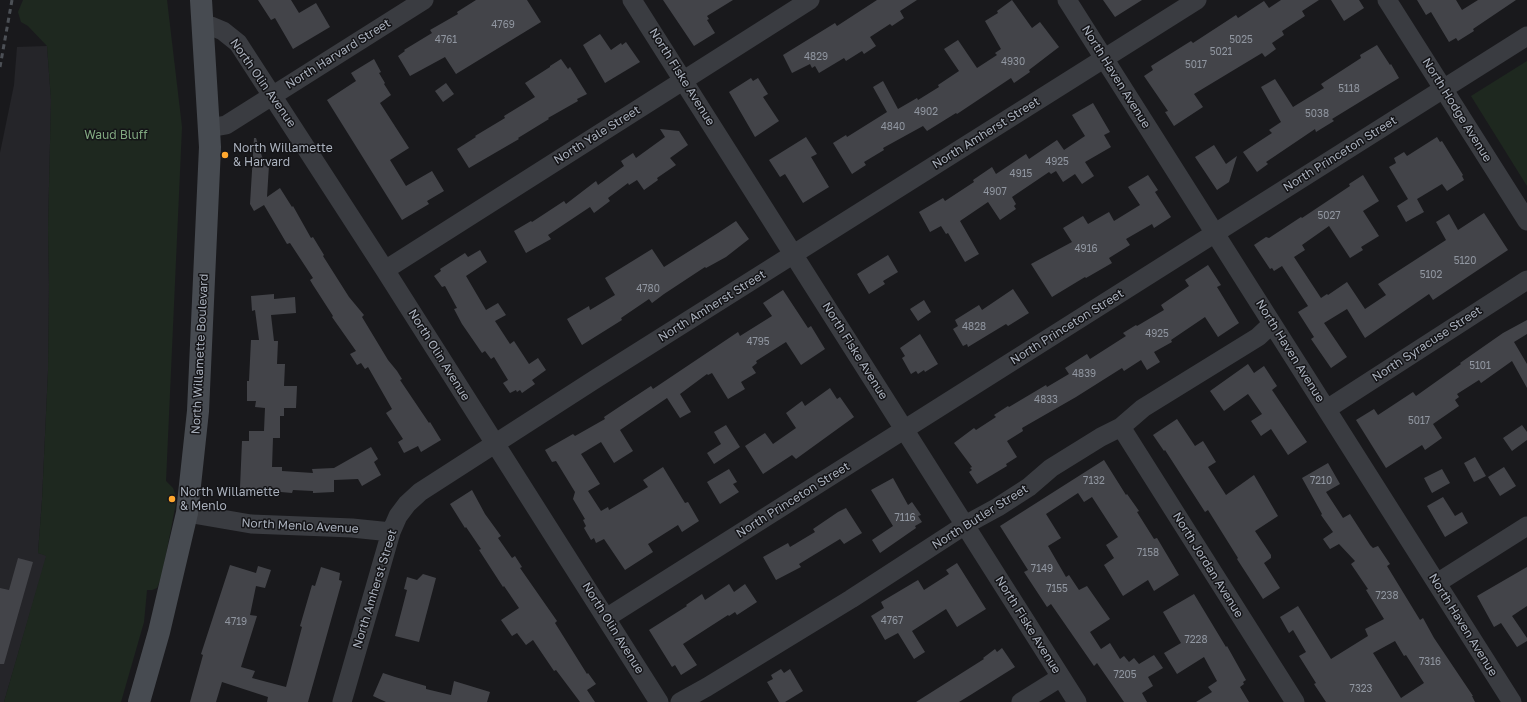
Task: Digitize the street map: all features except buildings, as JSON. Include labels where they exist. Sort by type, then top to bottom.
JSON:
[{"type":"main road","name":"North Willamette Boulevard","points":[[139,702],[159,632],[187,513],[198,411],[210,147],[201,0]]},
{"type":"street","name":"North Harvard Street","points":[[209,128],[226,125],[424,0]]},
{"type":"street","name":"North Fiske Avenue","points":[[632,0],[1062,676],[1077,702]]},
{"type":"street","name":"North Yale Street","points":[[385,270],[810,0]]},
{"type":"street","name":"North Haven Avenue","points":[[1067,0],[1512,702]]},
{"type":"street","name":"North Amherst Street","points":[[342,702],[391,532],[398,516],[407,504],[420,492],[597,378],[1197,0]]},
{"type":"street","name":"North Hodge Avenue","points":[[1387,0],[1527,221]]},
{"type":"street","name":"North Olin Avenue","points":[[203,26],[218,29],[233,38],[273,95],[659,702]]},
{"type":"street","name":"North Princeton Street","points":[[606,618],[1527,36]]},
{"type":"street","name":"North Syracuse Street","points":[[1327,409],[1527,280]]},
{"type":"street","name":"North Butler Street","points":[[680,702],[707,688],[851,599],[965,525],[998,507],[1029,487],[1051,468],[1101,437],[1121,427],[1143,408],[1258,337],[1272,324]]},
{"type":"street","name":"North Jordan Avenue","points":[[1121,427],[1295,702]]},
{"type":"street","name":"North Menlo Avenue","points":[[187,513],[230,522],[251,524],[352,528],[391,532]]},
{"type":"street","points":[[1437,583],[1527,526]]},
{"type":"street","points":[[1021,702],[1062,676]]},
{"type":"shaded area","points":[[47,46],[51,100],[48,229],[48,371],[38,553],[47,555],[4,702],[0,702],[0,153],[14,85],[17,47]]},
{"type":"green space","name":"Waud Bluff","points":[[23,0],[167,0],[182,127],[166,481],[173,488],[176,503],[162,575],[157,588],[147,590],[144,622],[121,702],[4,702],[46,556],[38,553],[48,371],[48,229],[51,100],[47,46],[28,26],[21,22],[18,12]]},
{"type":"green space","points":[[1527,61],[1527,186],[1471,96]]},
{"type":"railway","points":[[0,67],[12,0]]},
{"type":"place","name":"North Willamette & Harvard","points":[[225,155]]},
{"type":"place","name":"North Willamette & Menlo","points":[[172,499]]}]
